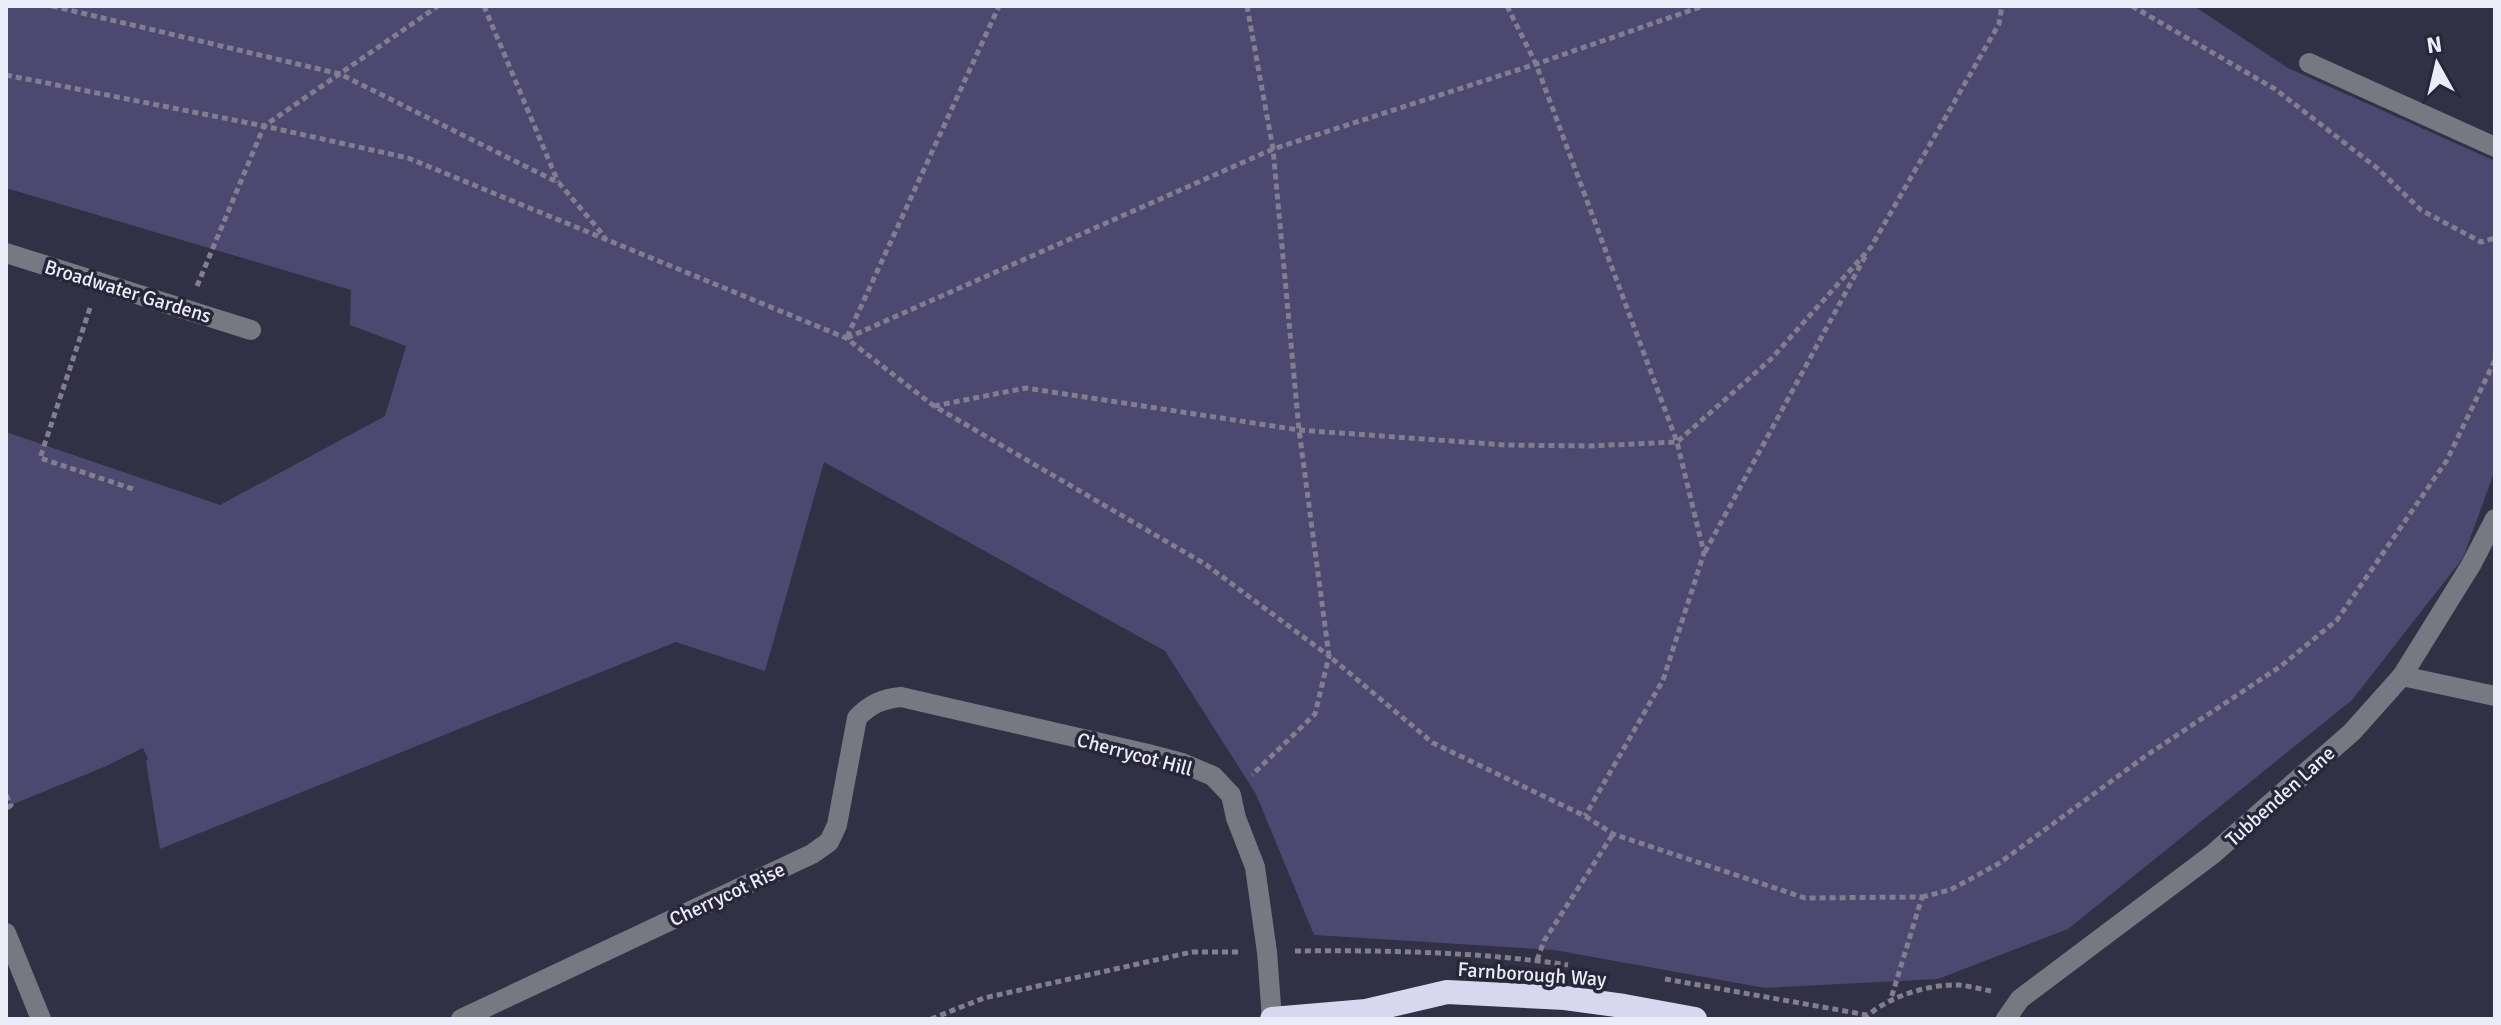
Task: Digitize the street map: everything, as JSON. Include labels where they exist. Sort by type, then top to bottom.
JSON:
[{"type":"highway","name":"Farnborough Way","points":[[1272,1019],[1366,1011],[1447,992],[1579,1000],[1695,1019]]},
{"type":"highway","name":"Farnborough Way","points":[[1366,1011],[1397,1019]]},
{"type":"street","points":[[2309,63],[2495,147]]},
{"type":"street","name":"Broadwater Gardens","points":[[6,253],[251,330]]},
{"type":"street","name":"Tubbenden Lane","points":[[2006,1019],[2020,999],[2213,854],[2352,732],[2402,676],[2471,565],[2495,519]]},
{"type":"street","points":[[2402,676],[2495,696]]},
{"type":"street","name":"Cherrycot Hill","points":[[901,697],[1182,763],[1213,776],[1231,795]]},
{"type":"street","name":"Cherrycot Rise","points":[[461,1019],[812,854],[829,842],[837,825],[857,718],[869,706],[887,698],[901,697]]},
{"type":"street","points":[[1231,795],[1236,818],[1255,867],[1267,952],[1272,1019]]},
{"type":"street","points":[[6,933],[41,1019]]},
{"type":"path","points":[[52,6],[340,74],[559,183]]},
{"type":"path","points":[[187,309],[264,126],[438,6]]},
{"type":"path","points":[[484,6],[559,183],[607,239]]},
{"type":"path","points":[[846,338],[999,6]]},
{"type":"path","points":[[1231,795],[1315,714],[1329,656],[1299,430],[1273,149],[1247,6]]},
{"type":"path","points":[[1507,6],[1536,64],[1677,442],[1704,553]]},
{"type":"path","points":[[846,338],[1273,149],[1703,6]]},
{"type":"path","points":[[1585,816],[1663,680],[1704,553],[1871,247],[1999,24],[2002,6]]},
{"type":"path","points":[[2132,6],[2275,89],[2377,168],[2421,210],[2481,242],[2495,238]]},
{"type":"path","points":[[6,75],[408,158],[846,338],[934,406],[1205,564],[1329,656],[1433,743],[1585,816],[1613,834],[1805,898],[1922,897],[1950,890],[1998,864],[2147,755],[2281,666],[2337,620],[2447,460],[2495,360]]},
{"type":"path","points":[[934,406],[1026,388],[1299,430],[1506,445],[1589,446],[1677,442],[1771,359],[1871,247]]},
{"type":"path","points":[[99,280],[40,458],[136,490]]},
{"type":"path","points":[[6,795],[11,805],[6,809]]},
{"type":"path","points":[[931,1019],[984,998],[1192,952],[1343,950],[1537,960],[1544,941],[1613,834]]},
{"type":"path","points":[[1890,1002],[1922,897]]},
{"type":"path","points":[[1864,1019],[1890,1002],[1923,989],[1959,985],[2020,999]]},
{"type":"shaded area","points":[[6,6],[2194,6],[2288,68],[2495,161],[2495,470],[2463,558],[2352,700],[2068,929],[1938,979],[1765,988],[1554,950],[1314,935],[1256,794],[1165,651],[824,462],[765,671],[676,642],[160,849],[148,759],[143,748],[11,805],[9,801],[6,802],[6,432],[220,505],[385,416],[406,346],[350,325],[351,290],[6,188]]}]
